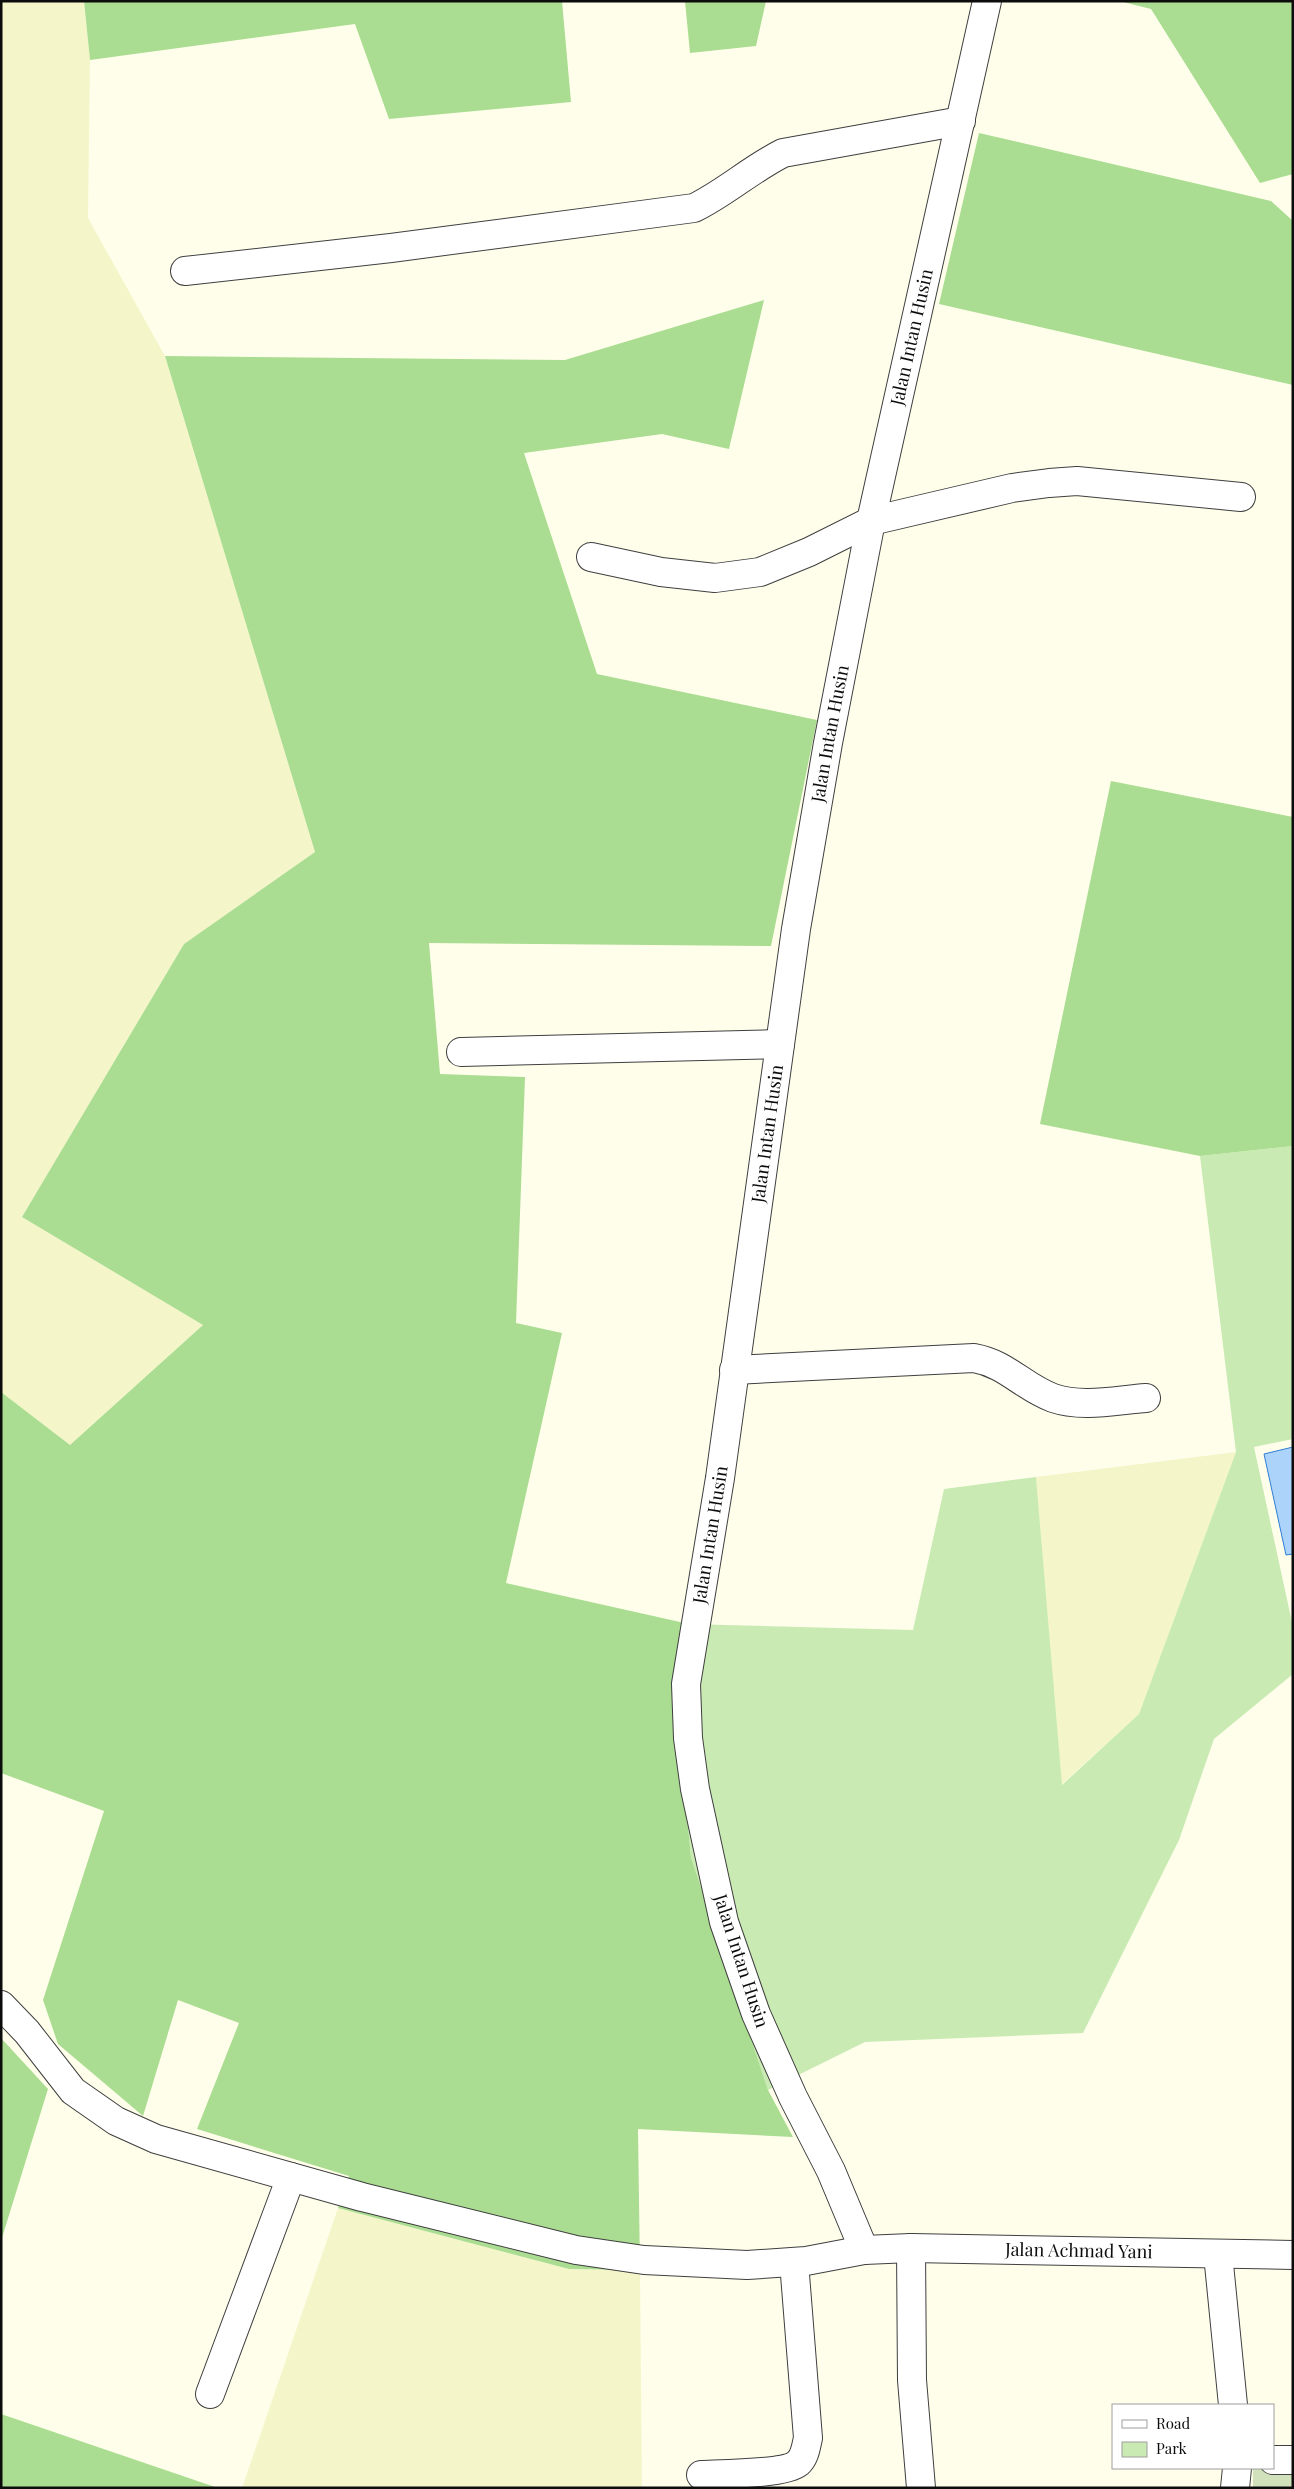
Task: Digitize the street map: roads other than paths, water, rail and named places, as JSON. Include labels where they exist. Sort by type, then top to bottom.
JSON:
[{"type":"street","name":"Jalan Intan Husin","points":[[864,2250],[831,2171],[793,2097],[756,2014],[724,1922],[695,1789],[688,1738],[686,1684],[720,1478],[796,929],[826,753],[871,521],[987,1]]},
{"type":"street","points":[[185,271],[391,248],[694,208],[714,198],[759,164],[782,153],[961,121]]},
{"type":"street","points":[[591,556],[661,572],[715,578],[760,572],[809,552],[871,521],[1012,488],[1077,481],[1241,497]]},
{"type":"street","points":[[462,1052],[780,1044]]},
{"type":"street","points":[[734,1370],[974,1358],[991,1361],[1006,1369],[1023,1382],[1064,1401],[1077,1403],[1146,1398]]},
{"type":"street","name":"Jalan Achmad Yani","points":[[1,2005],[27,2032],[73,2091],[116,2122],[156,2139],[291,2177],[576,2250],[644,2260],[747,2265],[794,2262],[864,2250],[911,2248],[1293,2255]]},
{"type":"street","points":[[210,2394],[291,2177]]},
{"type":"street","points":[[911,2248],[912,2380],[921,2488]]},
{"type":"street","points":[[1218,2254],[1233,2404]]},
{"type":"street","points":[[700,2475],[783,2470],[798,2464],[804,2454],[808,2438],[794,2262]]},
{"type":"street","points":[[1274,2460],[1293,2460]]},
{"type":"street","points":[[1235,2488],[1238,2469]]},
{"type":"water","points":[[1293,1447],[1293,1554],[1286,1555],[1264,1454]]}]
